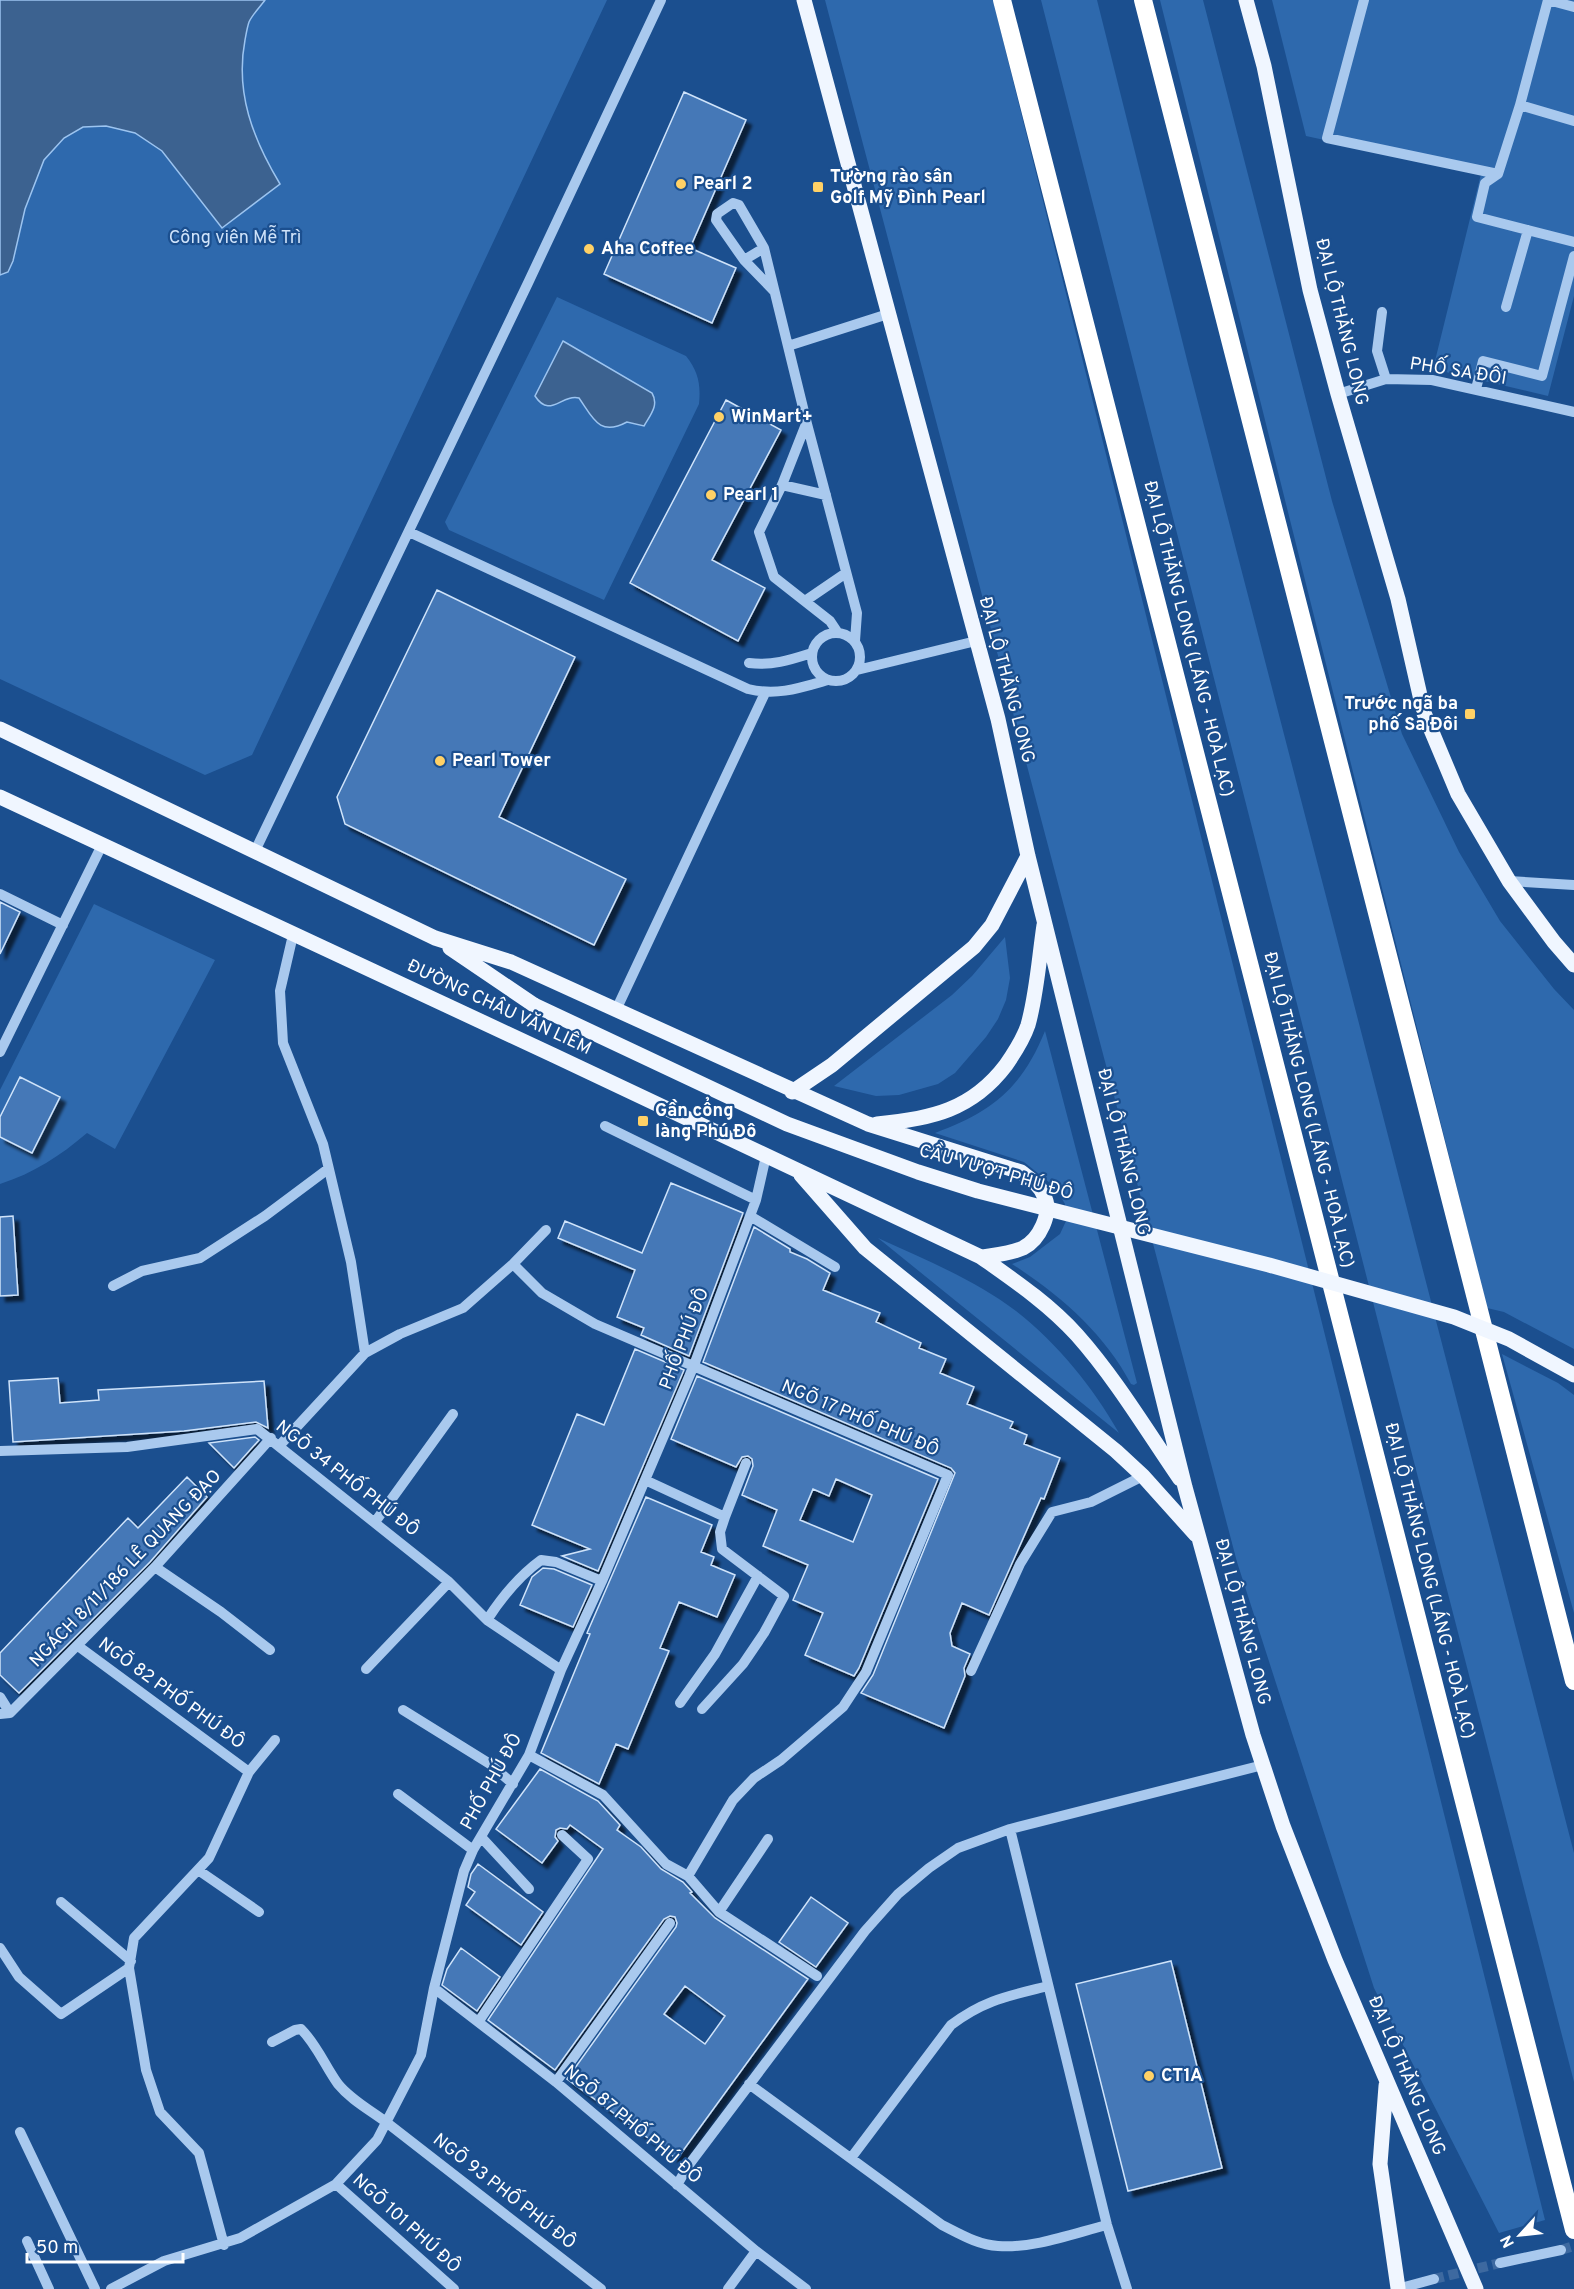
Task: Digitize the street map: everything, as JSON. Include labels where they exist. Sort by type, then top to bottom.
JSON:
[{"type":"highway","name":"ĐẠI LỘ THĂNG LONG (LÁNG - HOÀ LẠC)","points":[[1002,0],[1574,2230]]},
{"type":"highway","points":[[1143,0],[1574,1682]]},
{"type":"main road","name":"ĐẠI LỘ THĂNG LONG","points":[[804,0],[998,718],[1028,856],[1185,1487],[1263,1765],[1283,1826],[1335,1960],[1476,2289]]},
{"type":"main road","name":"ĐẠI LỘ THĂNG LONG","points":[[1246,0],[1264,66],[1310,290],[1398,599],[1424,713],[1458,794],[1509,881],[1574,965]]},
{"type":"main road","name":"ĐƯỜNG CHÂU VĂN LIÊM","points":[[0,729],[435,938],[511,962],[792,1092],[868,1124],[1021,1172],[1037,1184],[1046,1197],[1046,1217],[1038,1235],[1023,1248],[981,1257]]},
{"type":"main road","name":"ĐƯỜNG CHÂU VĂN LIÊM","points":[[0,797],[981,1257],[1030,1291],[1076,1334],[1109,1374],[1185,1487]]},
{"type":"main road","points":[[792,1092],[832,1065],[974,947],[992,925],[1028,856]]},
{"type":"main road","name":"ĐƯỜNG CHÂU VĂN LIÊM","points":[[868,1124],[910,1120],[950,1110],[985,1089],[1000,1073],[1022,1041],[1028,1023],[1045,919]]},
{"type":"main road","name":"CẦU VƯỢT PHÚ ĐÔ","points":[[435,938],[534,1005],[787,1124],[918,1172],[978,1191],[1269,1265],[1454,1317],[1509,1338],[1574,1375]]},
{"type":"main road","points":[[796,1170],[865,1248],[1075,1417],[1143,1476],[1200,1539]]},
{"type":"main road","points":[[1386,2083],[1380,2164],[1397,2289]]},
{"type":"street","points":[[255,851],[661,0]]},
{"type":"street","points":[[1364,0],[1327,138],[1498,174]]},
{"type":"street","points":[[1574,6],[1548,0],[1520,105],[1498,174],[1485,183],[1477,217],[1574,242]]},
{"type":"street","points":[[1520,105],[1574,121]]},
{"type":"street","points":[[774,292],[744,260],[716,220],[717,214],[733,203],[739,205],[764,248],[857,613],[855,641]]},
{"type":"street","points":[[1506,307],[1528,230]]},
{"type":"street","points":[[744,260],[764,248]]},
{"type":"street","points":[[1476,389],[1483,361],[1542,376],[1574,256]]},
{"type":"street","points":[[1382,312],[1377,351],[1386,379]]},
{"type":"street","points":[[788,346],[888,314]]},
{"type":"street","name":"PHỐ SA ĐÔI","points":[[1338,394],[1386,379],[1432,380],[1574,412]]},
{"type":"street","points":[[807,424],[782,485],[759,532],[773,575],[830,621],[838,633]]},
{"type":"street","points":[[782,485],[826,495]]},
{"type":"street","points":[[409,532],[725,680],[765,693],[786,692],[828,680],[845,680],[857,670],[976,641]]},
{"type":"street","points":[[805,601],[846,573]]},
{"type":"street","points":[[828,680],[815,669],[812,662],[812,653],[820,638],[826,634],[838,633],[849,636],[855,641],[861,655],[857,670]]},
{"type":"street","points":[[749,663],[765,665],[781,663],[812,653]]},
{"type":"street","points":[[616,1010],[765,693]]},
{"type":"street","points":[[0,1052],[102,845]]},
{"type":"street","points":[[1509,881],[1574,885]]},
{"type":"street","points":[[0,894],[63,925]]},
{"type":"street","points":[[293,935],[280,991],[283,1043],[322,1144],[351,1262],[365,1353]]},
{"type":"street","points":[[605,1126],[756,1200]]},
{"type":"street","name":"PHỐ PHÚ ĐÔ","points":[[111,2289],[164,2261],[224,2245],[240,2238],[336,2184],[377,2140],[421,2055],[434,1988],[464,1871],[473,1850],[529,1755],[561,1671],[694,1365],[756,1200],[766,1156]]},
{"type":"street","points":[[113,1286],[142,1271],[201,1258],[266,1216],[328,1169]]},
{"type":"street","points":[[750,1216],[835,1267]]},
{"type":"street","name":"NGÁCH 8/11/186 LÊ QUANG ĐẠO","points":[[5,1714],[78,1646],[365,1353],[400,1334],[463,1308],[513,1264],[546,1230]]},
{"type":"street","points":[[513,1264],[542,1293],[595,1324],[694,1365]]},
{"type":"street","name":"NGÕ 17 PHỐ PHÚ ĐÔ","points":[[688,1876],[733,1800],[754,1778],[782,1760],[843,1707],[866,1672],[948,1475],[694,1365]]},
{"type":"street","points":[[375,1522],[453,1414]]},
{"type":"street","name":"NGÕ 34 PHỐ PHÚ ĐÔ","points":[[0,1451],[127,1447],[257,1429],[450,1582],[488,1620],[561,1671]]},
{"type":"street","points":[[702,1709],[743,1664],[764,1633],[784,1596],[722,1549],[720,1532],[724,1517],[746,1463]]},
{"type":"street","points":[[971,1671],[1020,1564],[1052,1512],[1091,1502],[1143,1476]]},
{"type":"street","points":[[645,1480],[724,1517]]},
{"type":"street","points":[[488,1620],[500,1600],[541,1560],[556,1562],[602,1581]]},
{"type":"street","points":[[155,1567],[221,1612],[270,1650]]},
{"type":"street","points":[[680,1702],[715,1654],[758,1576]]},
{"type":"street","points":[[366,1669],[450,1582]]},
{"type":"street","name":"NGÕ 82 PHỐ PHÚ ĐÔ","points":[[78,1646],[249,1772],[208,1858],[134,1938],[130,1964],[146,2070],[160,2112],[199,2153],[224,2245]]},
{"type":"street","points":[[0,1697],[5,1714]]},
{"type":"street","points":[[403,1710],[490,1764],[513,1784]]},
{"type":"street","points":[[249,1772],[275,1740]]},
{"type":"street","points":[[529,1755],[603,1795],[666,1864],[688,1876],[719,1912],[817,1976]]},
{"type":"street","points":[[677,2185],[688,2166],[865,1931],[898,1894],[929,1868],[958,1848],[1010,1829],[1263,1765]]},
{"type":"street","points":[[398,1794],[473,1850]]},
{"type":"street","points":[[1010,1829],[1107,2226],[1127,2289]]},
{"type":"street","points":[[479,2021],[588,1859],[562,1835]]},
{"type":"street","points":[[481,1837],[529,1889]]},
{"type":"street","points":[[719,1912],[768,1839]]},
{"type":"street","points":[[198,1870],[259,1912]]},
{"type":"street","points":[[0,1948],[20,1977],[61,2014],[130,1964],[61,1902]]},
{"type":"street","points":[[556,2082],[670,1923]]},
{"type":"street","points":[[0,1971],[12,1965]]},
{"type":"street","points":[[851,2158],[951,2025],[972,2009],[997,1999],[1048,1986]]},
{"type":"street","name":"NGÕ 87 PHỐ PHÚ ĐÔ","points":[[434,1988],[556,2082],[756,2251],[806,2289]]},
{"type":"street","name":"NGÕ 93 PHỐ PHÚ ĐÔ","points":[[272,2043],[301,2029],[317,2048],[340,2086],[601,2289]]},
{"type":"street","points":[[749,2084],[942,2225],[972,2240],[998,2246],[1030,2244],[1107,2226]]},
{"type":"street","points":[[20,2132],[94,2289]]},
{"type":"street","name":"NGÕ 101 PHÚ ĐÔ","points":[[336,2184],[454,2289]]},
{"type":"street","points":[[27,2241],[49,2289]]},
{"type":"street","points":[[1500,2263],[1561,2250]]},
{"type":"street","points":[[728,2289],[756,2251]]},
{"type":"street","points":[[1397,2289],[1434,2279]]},
{"type":"green space","name":"Công viên Mễ Trì","points":[[0,0],[607,0],[252,755],[205,775],[0,679]]},
{"type":"green space","points":[[825,0],[993,0],[1545,2220],[1499,2233],[1374,1988],[1237,1562]]},
{"type":"green space","points":[[1041,0],[1097,0],[1188,364],[1574,1853],[1574,2082],[1398,1400]]},
{"type":"green space","points":[[1160,0],[1203,0],[1332,501],[1402,734],[1459,852],[1500,921],[1554,989],[1574,1010],[1574,1349],[1504,1312],[1487,1308]]},
{"type":"green space","points":[[1272,0],[1574,0],[1574,296],[1548,396],[1433,369],[1481,174],[1306,136]]},
{"type":"green space","points":[[557,297],[686,356],[696,373],[700,390],[699,404],[604,600],[449,530],[445,522]]},
{"type":"green space","points":[[94,904],[215,960],[115,1149],[87,1133],[46,1163],[0,1184],[0,1090]]},
{"type":"green space","points":[[1005,937],[1010,978],[1006,1000],[998,1019],[986,1037],[955,1073],[938,1084],[899,1095],[876,1096],[834,1086],[952,995],[972,976]]},
{"type":"green space","points":[[1045,1031],[1137,1383],[1134,1385],[1131,1384],[1108,1348],[1079,1316],[1064,1302],[1012,1264],[1030,1257],[1060,1234],[1066,1221],[1065,1204],[1055,1187],[1024,1162],[935,1133],[973,1116],[1003,1096],[1026,1068]]},
{"type":"green space","points":[[878,1238],[984,1289],[1016,1311],[1074,1367],[1098,1399],[1119,1433]]},
{"type":"green space","points":[[1502,1354],[1558,1383],[1574,1395],[1574,1613]]},
{"type":"shaded area","points":[[0,0],[265,0],[248,24],[242,79],[254,133],[280,184],[222,228],[162,151],[135,133],[106,126],[83,127],[64,138],[44,160],[25,209],[13,261],[8,272],[0,275]]},
{"type":"shaded area","points":[[563,341],[652,393],[655,402],[644,426],[627,422],[617,426],[603,426],[593,418],[579,398],[567,399],[551,406],[540,403],[535,396]]},
{"type":"building","name":"Pearl 2","points":[[684,92],[746,120],[690,248],[736,268],[712,323],[604,274]]},
{"type":"building","name":"Pearl 1","points":[[726,400],[781,430],[712,560],[765,588],[738,641],[630,583]]},
{"type":"building","name":"Pearl Tower","points":[[437,590],[575,657],[499,817],[626,879],[594,945],[345,824],[337,797]]},
{"type":"building","points":[[0,902],[20,912],[0,954]]},
{"type":"building","points":[[20,1077],[60,1097],[32,1153],[0,1137],[0,1117]]},
{"type":"building","points":[[671,1183],[743,1213],[689,1356],[641,1335],[644,1328],[617,1317],[635,1270],[558,1238],[565,1221],[642,1253]]},
{"type":"building","points":[[13,1216],[18,1295],[0,1296],[0,1217]]},
{"type":"building","points":[[754,1227],[790,1249],[790,1252],[830,1273],[823,1290],[880,1313],[876,1322],[921,1343],[919,1348],[946,1359],[940,1373],[974,1387],[967,1404],[1013,1422],[1010,1428],[1027,1435],[1024,1444],[1060,1458],[1044,1499],[1041,1498],[989,1615],[962,1603],[950,1633],[952,1646],[970,1654],[964,1668],[965,1676],[944,1728],[861,1693],[873,1675],[955,1473],[951,1468],[703,1362]]},
{"type":"building","points":[[635,1349],[684,1370],[598,1571],[562,1556],[590,1549],[532,1525],[577,1414],[604,1425]]},
{"type":"building","points":[[697,1376],[938,1479],[854,1676],[805,1655],[823,1613],[793,1600],[808,1565],[763,1546],[777,1510],[742,1495],[753,1466],[752,1459],[748,1456],[742,1457],[736,1467],[671,1439]],"holes":[[[836,1479],[872,1495],[853,1542],[800,1520],[813,1489],[829,1496]]]},
{"type":"building","points":[[58,1378],[60,1403],[99,1400],[98,1390],[264,1381],[268,1428],[256,1422],[184,1431],[13,1442],[9,1381]]},
{"type":"building","points":[[255,1437],[259,1440],[234,1468],[209,1443]]},
{"type":"building","points":[[187,1477],[207,1497],[150,1562],[19,1693],[0,1675],[0,1653],[128,1518],[138,1528]]},
{"type":"building","points":[[646,1497],[712,1525],[701,1552],[714,1557],[711,1565],[735,1575],[717,1617],[679,1602],[660,1648],[669,1651],[628,1749],[616,1744],[599,1784],[541,1753],[590,1634],[587,1633]]},
{"type":"building","points":[[543,1568],[554,1569],[592,1585],[573,1627],[520,1605],[532,1577]]},
{"type":"building","points":[[540,1769],[598,1801],[620,1825],[617,1830],[641,1847],[661,1869],[683,1882],[692,1892],[690,1893],[715,1918],[808,1979],[677,2159],[567,2079],[676,1927],[675,1917],[670,1916],[664,1919],[555,2070],[488,2020],[603,1849],[570,1825],[567,1829],[556,1830],[555,1837],[558,1841],[542,1863],[496,1829]],"holes":[[[685,1986],[725,2016],[705,2044],[664,2014]]]},
{"type":"building","points":[[478,1864],[543,1912],[521,1945],[466,1905],[475,1892],[468,1887],[471,1874]]},
{"type":"building","points":[[811,1897],[848,1923],[816,1967],[779,1942]]},
{"type":"building","points":[[461,1948],[500,1977],[477,2011],[442,1985],[447,1969]]},
{"type":"building","name":"CT1A","points":[[1171,1961],[1222,2168],[1128,2191],[1076,1984]]},
{"type":"tunnel","points":[[1561,2250],[1574,2246]]},
{"type":"tunnel","points":[[1434,2279],[1500,2263]]},
{"type":"place","name":"Pearl 2","points":[[681,184]]},
{"type":"place","name":"Tường rào sân Golf Mỹ Đình Pearl","points":[[818,187]]},
{"type":"place","name":"Aha Coffee","points":[[589,249]]},
{"type":"place","name":"WinMart+","points":[[719,417]]},
{"type":"place","name":"Pearl 1","points":[[711,495]]},
{"type":"place","name":"Trước ngã ba phố Sa Đôi","points":[[1470,714]]},
{"type":"place","name":"Pearl Tower","points":[[440,761]]},
{"type":"place","name":"Gần cổng làng Phú Đô","points":[[643,1121]]},
{"type":"place","name":"CT1A","points":[[1149,2076]]}]
